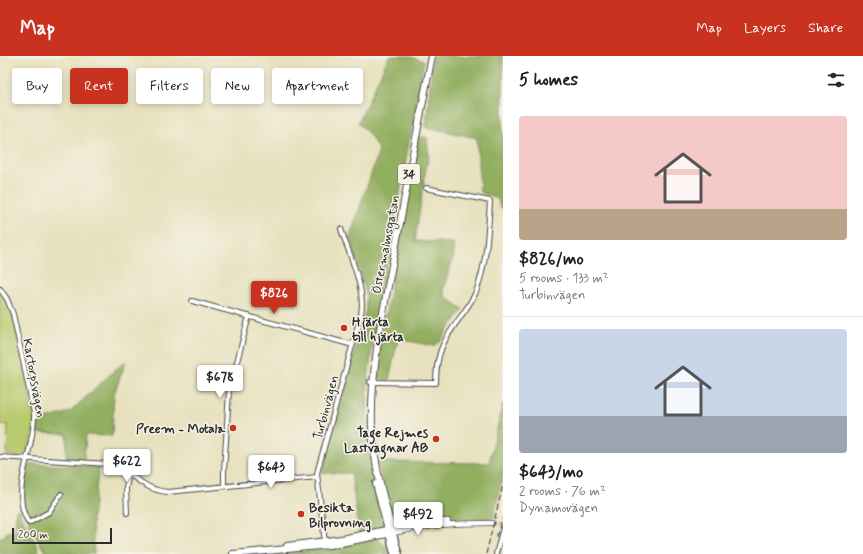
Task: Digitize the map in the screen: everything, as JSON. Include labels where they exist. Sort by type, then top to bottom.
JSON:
[{"type":"main road","name":"Östermalmsgatan","points":[[394,554],[375,458],[372,426],[373,347],[428,56]]},
{"type":"main road","name":"Östermalmsgatan","points":[[372,382],[432,56]]},
{"type":"main road","name":"Östermalmsgatan","points":[[390,532],[399,554]]},
{"type":"main road","points":[[233,554],[325,544],[390,532]]},
{"type":"street","points":[[372,382],[436,383],[437,362],[442,347],[469,306],[480,278],[486,248],[490,201],[426,188]]},
{"type":"street","name":"Turbinvägen","points":[[325,544],[317,476],[361,314],[362,299],[360,287],[341,229]]},
{"type":"street","name":"Kartorpsvägen","points":[[0,289],[7,299],[13,314],[34,413],[33,429],[21,486],[22,510],[29,523],[49,512],[61,494]]},
{"type":"street","points":[[192,301],[353,345]]},
{"type":"street","points":[[224,486],[229,392],[249,316]]},
{"type":"street","points":[[0,457],[27,460],[108,464],[120,468],[146,487],[163,492],[180,492],[317,476]]},
{"type":"street","points":[[127,513],[126,488],[129,474]]},
{"type":"street","points":[[390,532],[459,523],[492,523]]},
{"type":"street","points":[[496,554],[503,528]]},
{"type":"green space","points":[[389,56],[408,56],[424,61],[373,339],[368,380],[367,420],[373,477],[383,525],[381,528],[359,534],[351,473],[322,473],[366,309],[366,294],[350,236],[379,151],[370,135],[358,123]]},
{"type":"green space","points":[[433,56],[503,56],[503,208],[500,207],[498,199],[480,192],[477,138],[426,127]]},
{"type":"green space","points":[[419,137],[427,137],[429,156],[415,241],[453,243],[454,255],[443,290],[446,297],[463,309],[441,341],[434,346],[398,339],[389,380],[379,377],[377,368],[380,344]]},
{"type":"green space","points":[[0,288],[9,297],[35,421],[30,447],[24,457],[7,455],[8,425],[0,425]]},
{"type":"green space","points":[[126,361],[114,394],[112,436],[86,435],[84,460],[66,459],[67,434],[35,433],[36,422],[70,412]]},
{"type":"green space","points":[[503,403],[503,476],[493,519],[434,519],[398,525],[393,523],[378,462],[489,463]]},
{"type":"green space","points":[[31,464],[99,467],[92,518],[94,554],[46,554],[36,537],[25,510],[23,491]]},
{"type":"green space","points":[[16,510],[20,510],[20,515],[40,554],[0,554],[0,537],[4,537],[7,532],[15,532]]},
{"type":"green space","points":[[377,539],[389,549],[391,554],[279,554],[328,549]]},
{"type":"tunnel","points":[[492,523],[503,524]]},
{"type":"railway","points":[[486,554],[503,485]]},
{"type":"railway","points":[[496,537],[503,517]]},
{"type":"place","name":"Hjärta till hjärta","points":[[344,328]]},
{"type":"place","name":"Preem - Motala","points":[[233,428]]},
{"type":"place","name":"Tage Rejmes Lastvagnar AB","points":[[436,439]]},
{"type":"place","name":"Besikta Bilprovning","points":[[301,514]]}]
